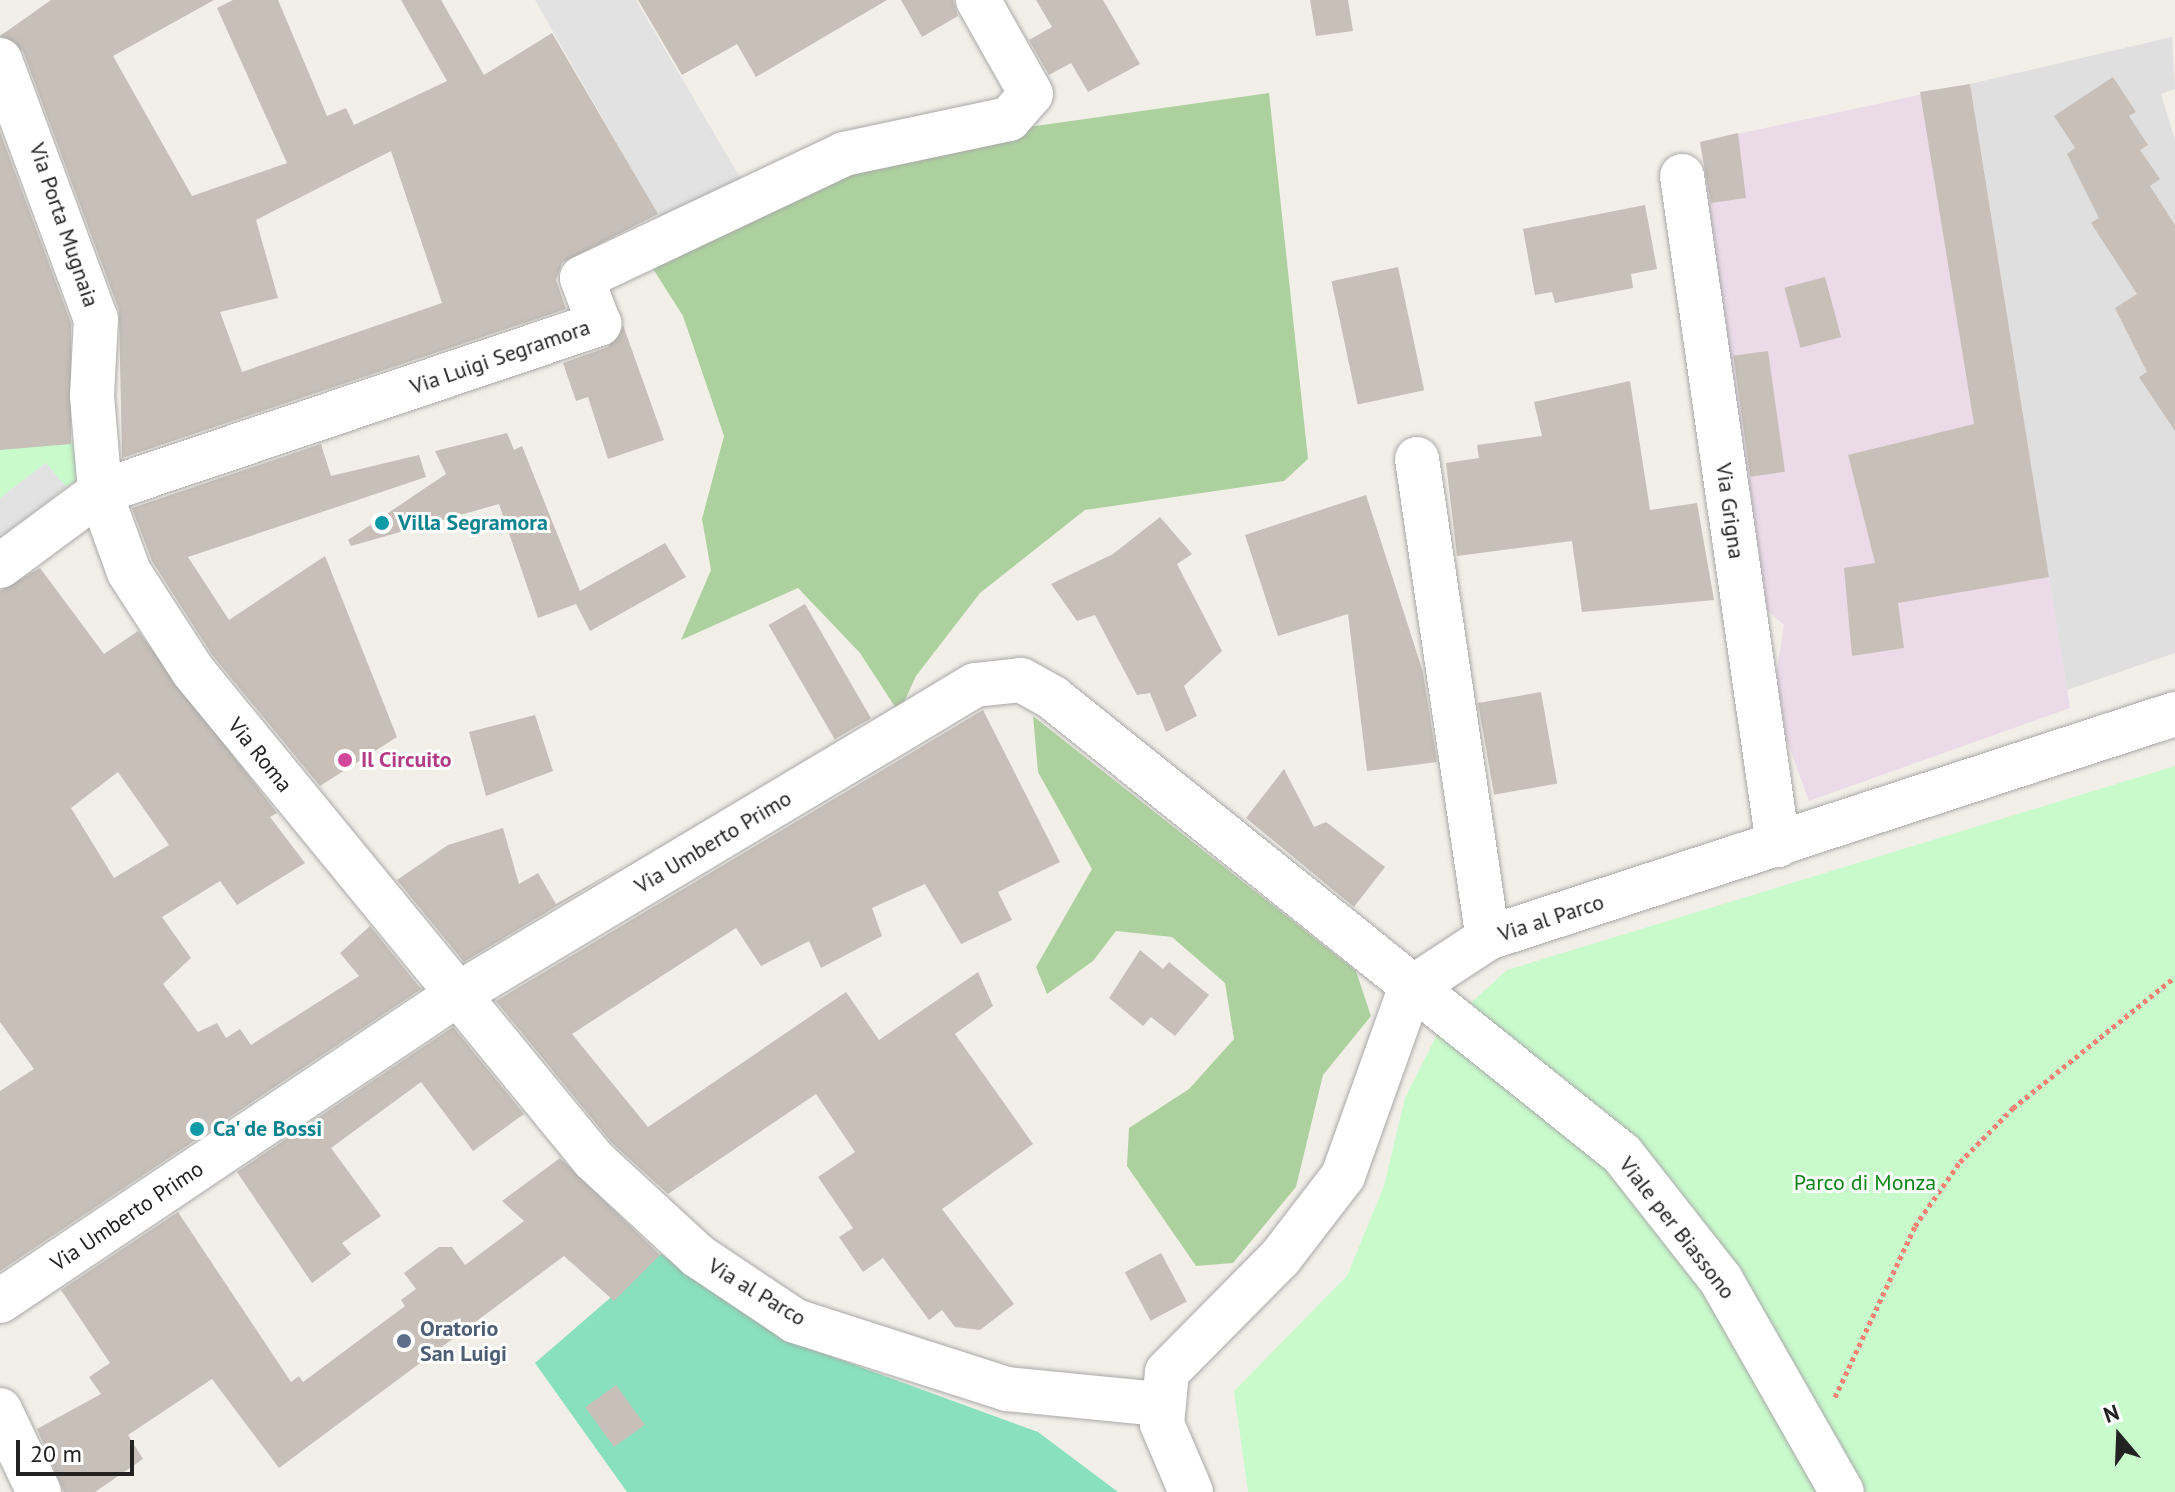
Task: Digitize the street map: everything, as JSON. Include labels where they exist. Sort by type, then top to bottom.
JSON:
[{"type":"street","name":"Via Luigi Segramora","points":[[100,492],[599,324],[582,278],[844,154],[1009,119],[1031,94],[978,0]]},
{"type":"street","name":"Via Porta Mugnaia","points":[[0,60],[96,319],[100,492]]},
{"type":"street","name":"Via Grigna","points":[[1682,176],[1778,845]]},
{"type":"street","points":[[1417,459],[1488,938]]},
{"type":"street","points":[[0,566],[100,492]]},
{"type":"street","name":"Via Roma","points":[[100,492],[129,572],[193,671],[455,996]]},
{"type":"street","name":"Via Umberto Primo","points":[[0,1301],[455,996],[975,685],[1021,680],[1053,698],[1410,989]]},
{"type":"street","name":"Via al Parco","points":[[1410,989],[1488,938],[2175,714]]},
{"type":"street","points":[[1184,1476],[1161,1404],[1179,1353],[1280,1258],[1343,1176],[1410,989]]},
{"type":"street","name":"Viale per Biassono","points":[[1410,989],[1622,1154],[1721,1280],[1817,1439],[1842,1492]]},
{"type":"street","name":"Via al Parco","points":[[455,996],[594,1160],[698,1256],[795,1321],[1007,1389],[1161,1404]]},
{"type":"street","points":[[0,1410],[39,1492]]},
{"type":"path","points":[[1817,1439],[1915,1226],[1960,1162],[2013,1108],[2175,977]]},
{"type":"shaded area","points":[[535,0],[636,0],[742,181],[665,227]]},
{"type":"shaded area","points":[[2172,37],[2175,89],[2161,94],[2175,140],[2175,653],[2067,690],[1970,84]]},
{"type":"shaded area","points":[[1970,84],[2070,708],[1809,801],[1785,735],[1776,676],[1784,625],[1765,608],[1700,142]]},
{"type":"shaded area","points":[[46,463],[66,487],[0,538],[0,498]]},
{"type":"green space","points":[[1269,93],[1308,459],[1284,481],[1085,510],[980,593],[916,676],[899,713],[860,653],[798,588],[681,640],[711,570],[702,519],[724,436],[683,316],[643,253],[710,196],[993,132]]},
{"type":"green space","points":[[96,439],[97,465],[66,487],[46,463],[0,498],[0,447]]},
{"type":"green space","points":[[1033,716],[1356,971],[1371,1016],[1323,1075],[1296,1187],[1233,1263],[1196,1266],[1127,1166],[1129,1128],[1189,1089],[1234,1039],[1225,983],[1172,937],[1116,931],[1093,961],[1047,994],[1036,967],[1092,869],[1038,772]]},
{"type":"green space","name":"Parco di Monza","points":[[2175,766],[2175,1492],[1248,1492],[1234,1391],[1347,1276],[1384,1186],[1405,1098],[1438,1033],[1507,970]]},
{"type":"green space","points":[[661,1254],[781,1338],[1038,1432],[1118,1492],[627,1492],[535,1363]]},
{"type":"building","points":[[51,0],[214,0],[113,56],[192,196],[287,163],[217,8],[233,0],[278,0],[327,116],[346,108],[354,125],[447,81],[401,0],[441,0],[484,75],[552,33],[658,214],[562,263],[556,280],[566,309],[122,458],[119,310],[23,51],[0,36]],"holes":[[[391,151],[442,303],[242,372],[220,312],[278,298],[256,220]]]},
{"type":"building","points":[[638,0],[887,0],[756,77],[737,44],[682,75]]},
{"type":"building","points":[[901,0],[953,0],[958,16],[922,37]]},
{"type":"building","points":[[1036,0],[1103,0],[1140,64],[1088,92],[1071,63],[1049,75],[1029,40],[1052,27]]},
{"type":"building","points":[[1310,0],[1348,0],[1353,31],[1316,36]]},
{"type":"building","points":[[2113,77],[2136,112],[2129,116],[2148,145],[2140,150],[2160,179],[2150,186],[2175,225],[2175,431],[2139,377],[2147,372],[2115,308],[2137,294],[2091,223],[2099,218],[2067,154],[2075,148],[2054,116]]},
{"type":"building","points":[[1970,84],[2049,577],[1898,603],[1904,648],[1852,656],[1844,568],[1875,563],[1848,455],[1974,424],[1920,92]]},
{"type":"building","points":[[0,132],[71,323],[71,444],[0,450]]},
{"type":"building","points":[[1738,133],[1746,198],[1711,203],[1700,142]]},
{"type":"building","points":[[1645,205],[1657,269],[1631,274],[1633,288],[1555,303],[1552,292],[1535,295],[1523,229]]},
{"type":"building","points":[[1398,267],[1424,390],[1358,404],[1331,281]]},
{"type":"building","points":[[1825,277],[1841,337],[1800,348],[1784,288]]},
{"type":"building","points":[[623,325],[664,440],[608,459],[588,397],[576,401],[563,363],[608,347]]},
{"type":"building","points":[[1768,351],[1785,472],[1750,477],[1733,356]]},
{"type":"building","points":[[1630,381],[1650,510],[1697,503],[1714,600],[1582,612],[1572,541],[1457,556],[1446,463],[1479,458],[1477,445],[1542,436],[1534,402]]},
{"type":"building","name":"Villa Segramora","points":[[507,433],[514,450],[522,446],[580,591],[665,543],[686,577],[590,631],[576,604],[538,618],[499,504],[351,546],[348,540],[446,474],[435,451]]},
{"type":"building","points":[[321,444],[331,476],[419,455],[426,477],[188,557],[229,620],[325,556],[397,737],[320,786],[213,656],[152,561],[132,508]]},
{"type":"building","points":[[1366,495],[1423,672],[1437,762],[1367,771],[1348,614],[1278,636],[1245,535]]},
{"type":"building","points":[[1160,517],[1192,554],[1177,564],[1222,651],[1184,686],[1197,716],[1166,732],[1150,693],[1137,695],[1095,615],[1077,621],[1051,584],[1113,554]]},
{"type":"building","points":[[40,568],[104,654],[138,631],[277,813],[270,817],[305,863],[237,905],[220,881],[162,917],[191,958],[163,984],[198,1032],[217,1023],[226,1038],[240,1029],[251,1045],[359,976],[340,953],[370,926],[421,989],[0,1271],[0,1091],[34,1069],[0,1022],[0,591]],"holes":[[[118,772],[169,845],[114,878],[71,808]]]},
{"type":"building","points":[[805,604],[871,718],[835,739],[769,625]]},
{"type":"building","points":[[1541,692],[1557,784],[1494,795],[1478,703]]},
{"type":"building","points":[[983,710],[1060,862],[998,892],[1012,920],[961,944],[925,884],[872,908],[882,936],[821,968],[809,941],[761,966],[736,928],[572,1034],[648,1127],[846,992],[879,1040],[978,972],[993,1006],[955,1034],[1033,1144],[942,1209],[1014,1304],[980,1330],[955,1327],[942,1310],[929,1320],[883,1258],[863,1272],[839,1237],[853,1228],[818,1177],[855,1152],[816,1094],[668,1194],[612,1143],[496,1001]]},
{"type":"building","points":[[535,715],[553,771],[486,796],[469,732]]},
{"type":"building","points":[[1284,769],[1314,827],[1326,822],[1385,867],[1354,907],[1246,818]]},
{"type":"building","points":[[503,828],[519,884],[538,873],[556,904],[625,865],[464,962],[397,880],[448,845]]},
{"type":"building","points":[[1140,950],[1163,969],[1169,962],[1209,995],[1175,1036],[1151,1017],[1143,1026],[1109,998]]},
{"type":"building","points":[[453,1027],[524,1114],[473,1151],[421,1082],[331,1148],[381,1216],[342,1243],[351,1254],[312,1283],[237,1172]]},
{"type":"building","points":[[560,1158],[660,1255],[614,1301],[564,1256],[279,1468],[212,1379],[128,1435],[143,1459],[95,1492],[64,1492],[37,1429],[101,1394],[89,1377],[110,1363],[61,1290],[178,1212],[291,1382],[299,1376],[303,1382],[405,1306],[401,1300],[416,1289],[404,1273],[439,1247],[452,1247],[465,1265],[524,1221],[502,1201]]},
{"type":"building","points":[[1161,1253],[1187,1302],[1151,1321],[1125,1272]]},
{"type":"building","points":[[616,1385],[645,1425],[614,1447],[585,1407]]},
{"type":"place","name":"Villa Segramora","points":[[382,523]]},
{"type":"place","name":"Il Circuito","points":[[345,760]]},
{"type":"place","name":"Ca' de Bossi","points":[[197,1129]]},
{"type":"place","name":"Oratorio San Luigi","points":[[404,1341]]}]
